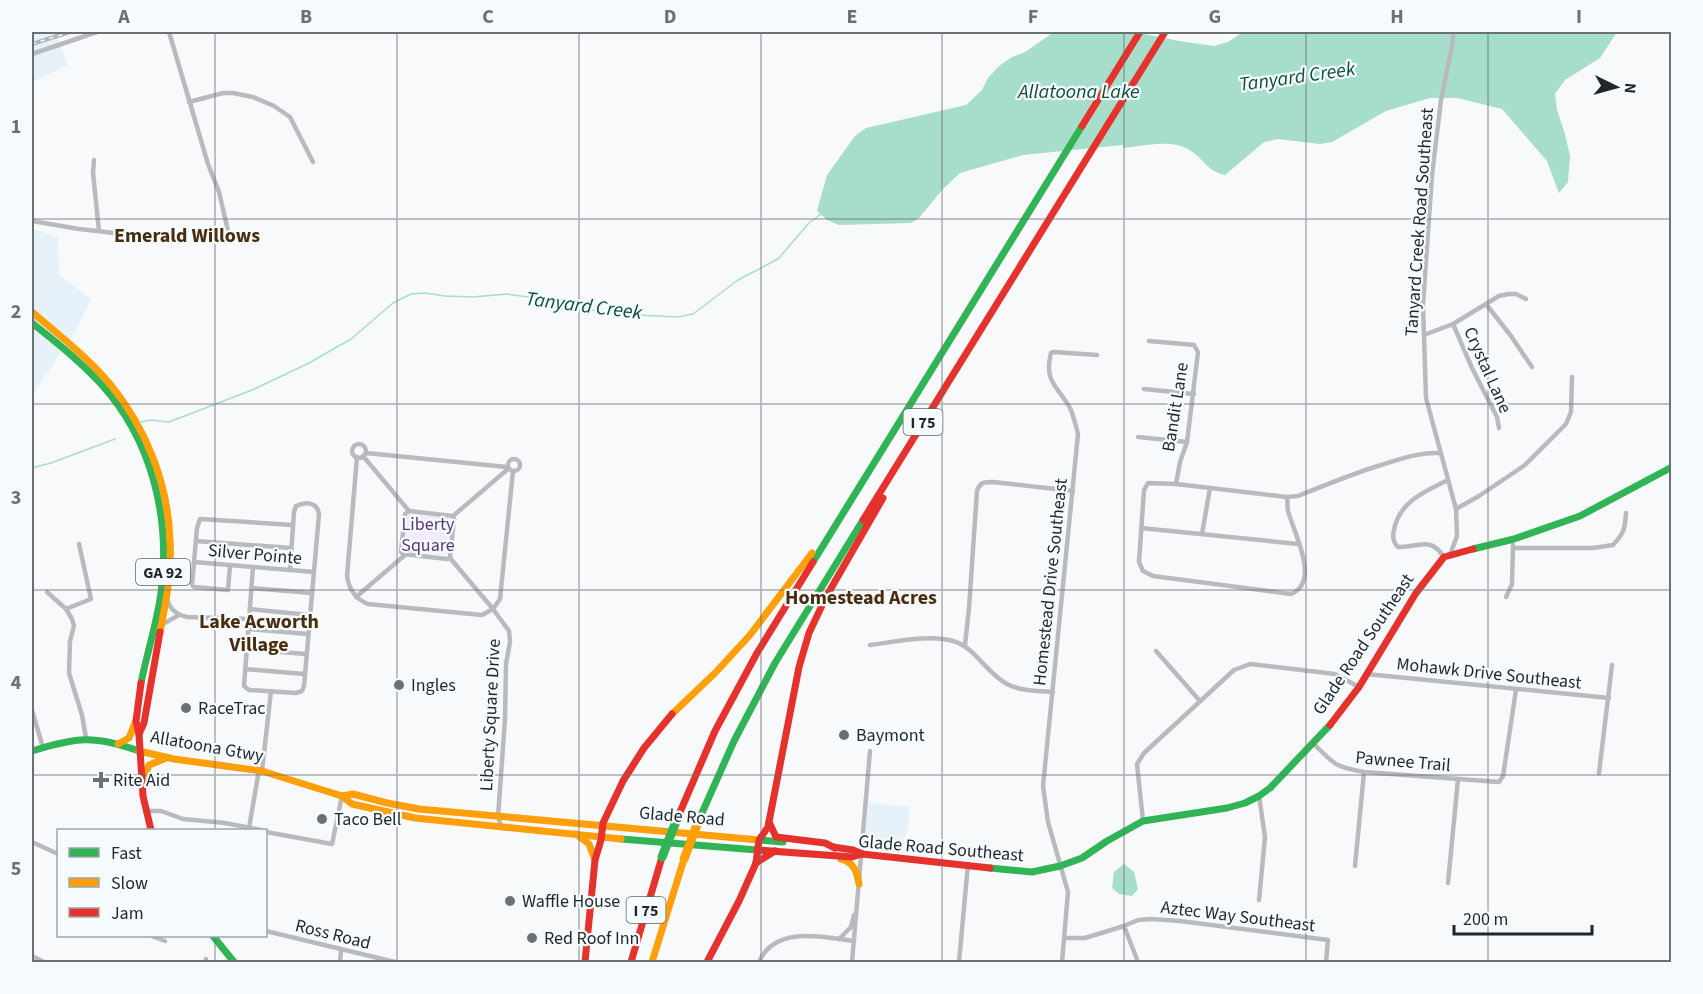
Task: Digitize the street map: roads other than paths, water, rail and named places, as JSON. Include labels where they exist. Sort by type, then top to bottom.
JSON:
[{"type":"main road","name":"I 75","points":[[631,963],[662,858],[715,730],[737,687],[832,528],[1140,32]]},
{"type":"main road","name":"I 75","points":[[652,963],[667,910],[698,822],[734,741],[770,672],[1165,32]]},
{"type":"main road","points":[[32,312],[94,368],[120,402]]},
{"type":"main road","name":"GA 92","points":[[32,323],[95,377],[120,402],[147,451],[159,498],[164,552],[160,597],[141,686],[136,722],[139,734],[142,784],[150,829]]},
{"type":"main road","points":[[707,963],[756,863],[759,840],[769,822],[799,668],[809,633],[826,597],[885,494],[906,450]]},
{"type":"main road","points":[[147,451],[161,482],[168,516],[171,550],[166,595]]},
{"type":"main road","points":[[1447,556],[1513,543],[1598,508],[1671,467]]},
{"type":"main road","points":[[585,963],[595,860],[602,837],[603,820],[623,781],[665,721],[715,673],[750,634],[832,528]]},
{"type":"main road","name":"Glade Road Southeast","points":[[739,849],[852,857],[862,854],[1032,872],[1082,858],[1143,821],[1245,803],[1259,796],[1286,773],[1335,720],[1359,687],[1416,593],[1447,556]]},
{"type":"main road","name":"GA 92","points":[[139,734],[144,723],[166,595]]},
{"type":"main road","points":[[118,744],[129,738],[136,722]]},
{"type":"main road","name":"Allatoona Gtwy","points":[[32,751],[86,738],[106,740],[171,759],[261,771],[342,796]]},
{"type":"main road","points":[[142,784],[149,765],[160,759],[171,759]]},
{"type":"main road","points":[[342,796],[353,794],[404,807],[499,821]]},
{"type":"main road","points":[[342,796],[352,804],[415,818],[459,822],[499,821],[508,818],[602,826]]},
{"type":"main road","name":"Glade Road","points":[[499,821],[576,834],[739,849]]},
{"type":"main road","points":[[769,822],[776,837],[825,843],[835,848],[853,850],[862,854]]},
{"type":"main road","name":"Glade Road","points":[[602,826],[835,848]]},
{"type":"main road","points":[[576,834],[589,843],[595,860]]},
{"type":"main road","points":[[756,863],[780,852],[847,860],[856,870],[859,884]]},
{"type":"main road","points":[[214,937],[234,963]]},
{"type":"street","points":[[32,54],[97,32]]},
{"type":"street","points":[[168,32],[219,192],[228,231]]},
{"type":"street","name":"Tanyard Creek Road Southeast","points":[[1447,556],[1454,547],[1457,536],[1456,509],[1426,398],[1423,304],[1432,175],[1441,100],[1453,32]]},
{"type":"street","points":[[189,102],[224,93],[233,93],[253,97],[274,106],[290,117],[313,162]]},
{"type":"street","points":[[94,160],[93,173],[99,231]]},
{"type":"street","points":[[32,221],[132,235]]},
{"type":"street","points":[[1424,335],[1453,324],[1499,296],[1516,294],[1526,299]]},
{"type":"street","points":[[1486,304],[1532,367]]},
{"type":"street","name":"Crystal Lane","points":[[1453,324],[1497,417],[1499,428]]},
{"type":"street","name":"Bandit Lane","points":[[1149,340],[1194,345],[1198,352],[1187,442],[1176,484]]},
{"type":"street","name":"Homestead Drive Southeast","points":[[1062,963],[1068,891],[1048,822],[1042,786],[1078,434],[1070,408],[1052,384],[1049,359],[1051,352],[1097,355]]},
{"type":"street","points":[[1456,509],[1525,465],[1566,423],[1570,412],[1572,377]]},
{"type":"street","points":[[1144,389],[1194,394]]},
{"type":"street","points":[[1138,437],[1187,442]]},
{"type":"street","points":[[357,457],[352,450],[356,445],[363,446],[364,454],[409,511],[453,516],[509,469]]},
{"type":"street","points":[[1287,497],[1288,509],[1305,565],[1305,576],[1300,589],[1291,594],[1169,579],[1146,574],[1140,567],[1141,528],[1146,484],[1154,482],[1287,497],[1298,496],[1354,473],[1412,455],[1440,453]]},
{"type":"street","points":[[357,457],[364,454],[509,469]]},
{"type":"street","points":[[357,457],[347,576],[350,588],[356,597],[405,555]]},
{"type":"street","points":[[453,516],[450,558],[493,609],[500,599],[509,469]]},
{"type":"street","points":[[1447,556],[1431,544],[1398,547],[1395,544],[1393,533],[1397,518],[1416,496],[1448,480]]},
{"type":"street","points":[[964,645],[979,485],[984,482],[993,482],[1073,490]]},
{"type":"street","points":[[1202,534],[1210,488]]},
{"type":"street","points":[[253,567],[244,686],[249,690],[296,693],[302,691],[305,674],[319,514],[314,504],[305,502],[296,506],[290,570]]},
{"type":"street","points":[[409,511],[405,514],[401,552],[405,555],[447,560],[450,558]]},
{"type":"street","points":[[1506,597],[1512,584],[1513,543],[1593,548],[1613,545],[1624,530],[1626,513]]},
{"type":"street","points":[[230,565],[228,590],[192,585],[197,528],[200,519],[293,525]]},
{"type":"street","points":[[1141,528],[1299,544]]},
{"type":"street","points":[[196,541],[291,548]]},
{"type":"street","points":[[66,609],[91,599],[79,544]]},
{"type":"street","name":"Silver Pointe","points":[[194,562],[314,572]]},
{"type":"street","points":[[251,588],[312,593]]},
{"type":"street","points":[[47,592],[66,609],[74,626],[70,641],[69,673],[82,715],[86,738]]},
{"type":"street","points":[[166,595],[169,604],[179,615],[249,620]]},
{"type":"street","name":"Liberty Square Drive","points":[[356,597],[368,604],[482,615],[493,609],[509,631],[499,821]]},
{"type":"street","points":[[250,609],[309,615]]},
{"type":"street","points":[[161,627],[166,621],[179,615]]},
{"type":"street","points":[[248,629],[308,634]]},
{"type":"street","points":[[870,645],[928,638],[952,641],[964,645],[989,671],[1006,684],[1017,688],[1053,692]]},
{"type":"street","points":[[246,649],[306,654]]},
{"type":"street","points":[[1156,651],[1200,701]]},
{"type":"street","points":[[1143,821],[1137,764],[1144,753],[1234,670],[1250,664],[1335,674],[1359,687]]},
{"type":"street","points":[[1599,773],[1612,665]]},
{"type":"street","points":[[245,669],[305,674]]},
{"type":"street","name":"Mohawk Drive Southeast","points":[[1366,674],[1609,698]]},
{"type":"street","name":"Pawnee Trail","points":[[1314,744],[1342,769],[1499,782],[1503,776],[1516,690]]},
{"type":"street","points":[[249,828],[261,771],[271,691]]},
{"type":"street","points":[[32,710],[43,748]]},
{"type":"street","points":[[852,963],[870,751]]},
{"type":"street","points":[[1355,866],[1364,772]]},
{"type":"street","points":[[1448,883],[1458,779]]},
{"type":"street","points":[[267,832],[332,844],[342,796]]},
{"type":"street","points":[[1259,796],[1264,837],[1259,900]]},
{"type":"street","points":[[146,811],[161,811],[183,819],[225,823],[253,829]]},
{"type":"street","points":[[32,842],[57,854]]},
{"type":"street","points":[[959,963],[968,864]]},
{"type":"street","points":[[839,939],[851,927],[858,904]]},
{"type":"street","name":"Aztec Way Southeast","points":[[1065,938],[1085,938],[1124,927],[1138,920],[1180,921],[1328,940],[1326,963]]},
{"type":"street","points":[[1124,927],[1138,963]]},
{"type":"street","name":"Ross Road","points":[[267,931],[395,963]]},
{"type":"street","points":[[759,963],[761,957],[771,946],[793,937],[807,936],[855,941]]},
{"type":"street","points":[[155,937],[165,941]]},
{"type":"street","points":[[340,963],[341,950]]},
{"type":"street","points":[[32,956],[44,963]]},
{"type":"water","name":"Allatoona Lake","points":[[1054,32],[1134,32],[1214,46],[1228,42],[1243,32],[1617,32],[1600,58],[1565,80],[1555,94],[1557,110],[1570,156],[1568,182],[1559,193],[1547,161],[1502,109],[1457,98],[1430,98],[1386,111],[1332,142],[1320,144],[1278,139],[1264,142],[1225,175],[1214,171],[1196,154],[1183,147],[1158,144],[1123,148],[1123,145],[1023,155],[960,173],[942,190],[919,218],[911,223],[839,225],[827,220],[817,211],[827,175],[855,136],[866,128],[966,105],[982,90],[988,78],[999,66]]},
{"type":"water","points":[[1124,864],[1134,872],[1138,889],[1132,896],[1119,894],[1112,888],[1114,872]]},
{"type":"waterway","name":"Tanyard Creek","points":[[141,422],[151,420],[169,422],[252,390],[309,363],[351,339],[393,303],[411,294],[473,297],[507,294],[551,297],[565,300],[585,309],[617,314],[678,317],[693,314],[738,280],[778,259],[809,223],[821,214]]},
{"type":"waterway","name":"Tanyard Creek","points":[[32,468],[115,439]]},
{"type":"railway","points":[[32,44],[70,32]]},
{"type":"place","name":"Ingles","points":[[399,685]]},
{"type":"place","name":"RaceTrac","points":[[186,708]]},
{"type":"place","name":"Baymont","points":[[844,735]]},
{"type":"place","name":"Rite Aid","points":[[101,780]]},
{"type":"place","name":"Taco Bell","points":[[322,819]]},
{"type":"place","name":"Waffle House","points":[[510,901]]},
{"type":"place","name":"Red Roof Inn","points":[[532,938]]},
{"type":"district","name":"Emerald Willows","points":[[187,235]]},
{"type":"district","name":"Homestead Acres","points":[[861,597]]},
{"type":"district","name":"Lake Acworth Village","points":[[259,632]]},
{"type":"park label","name":"Liberty Square","points":[[428,534]]}]
